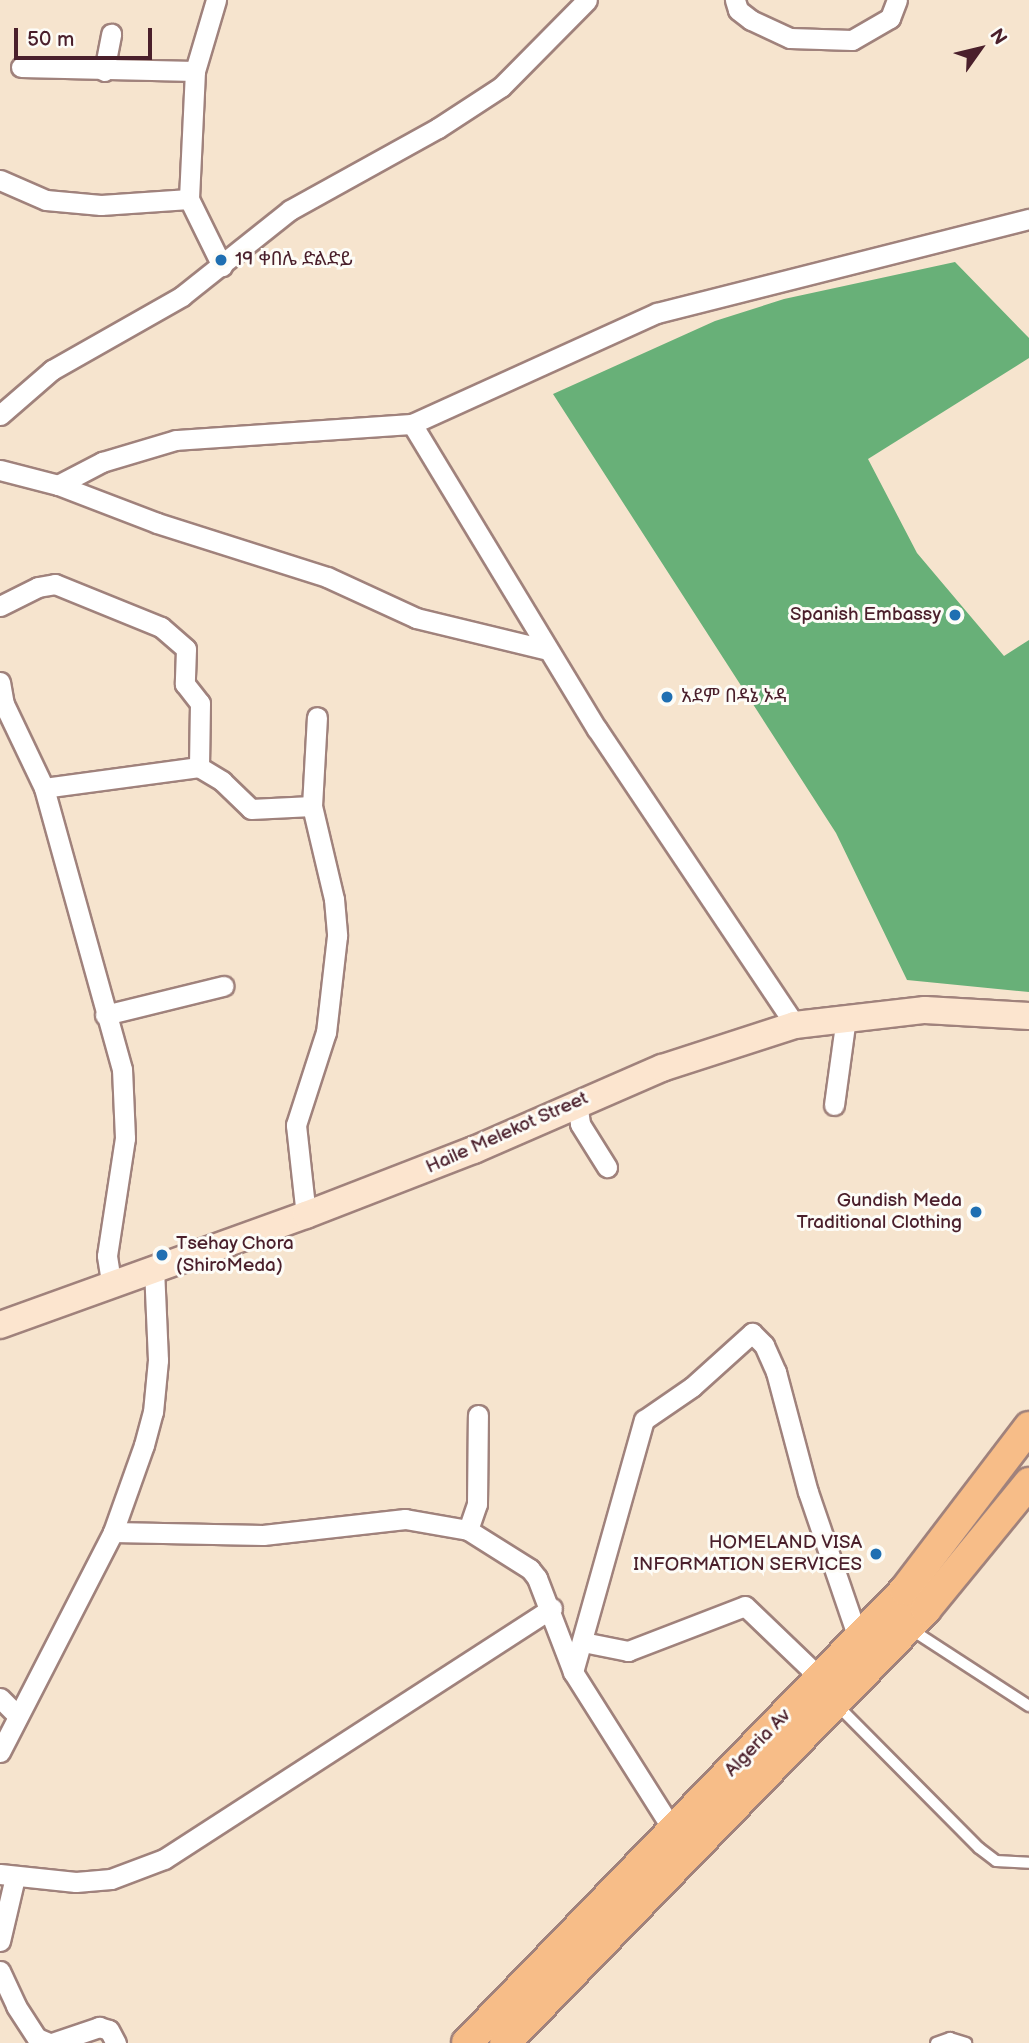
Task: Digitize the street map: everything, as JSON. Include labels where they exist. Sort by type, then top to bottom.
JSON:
[{"type":"main road","name":"Haile Melekot Street","points":[[0,1325],[111,1282],[306,1215],[474,1150],[577,1102],[662,1068],[795,1025],[846,1017],[925,1010],[1029,1016]]},
{"type":"main road","name":"Algeria Av","points":[[505,2043],[827,1690],[858,1638],[905,1590],[1029,1427]]},
{"type":"main road","name":"Algeria Av","points":[[467,2043],[674,1832],[827,1690],[908,1628],[1029,1483]]},
{"type":"street","points":[[216,0],[195,71],[189,199],[222,266]]},
{"type":"street","points":[[0,415],[52,370],[182,296],[290,210],[438,128],[500,87],[587,0]]},
{"type":"street","points":[[735,0],[738,10],[751,20],[790,38],[852,40],[890,18],[897,0]]},
{"type":"street","points":[[104,71],[111,34]]},
{"type":"street","points":[[21,68],[195,71]]},
{"type":"street","points":[[0,180],[32,197],[69,202],[101,205],[189,199]]},
{"type":"street","points":[[58,485],[102,462],[176,440],[412,424],[657,313],[1029,219]]},
{"type":"street","points":[[412,424],[548,650],[795,1025]]},
{"type":"street","points":[[0,470],[58,485],[157,523],[327,577],[415,618],[548,650]]},
{"type":"street","points":[[0,606],[38,587],[55,584],[161,627],[178,640],[187,654],[185,684],[200,703],[199,767]]},
{"type":"street","points":[[0,682],[4,704],[44,788],[125,1092],[121,1178],[107,1256],[111,1282]]},
{"type":"street","points":[[306,1215],[296,1125],[326,1032],[337,936],[334,900],[312,806],[317,717]]},
{"type":"street","points":[[44,788],[199,767],[222,781],[251,809],[312,806]]},
{"type":"street","points":[[105,1015],[223,986]]},
{"type":"street","points":[[834,1105],[846,1017]]},
{"type":"street","points":[[577,1102],[580,1124],[607,1167]]},
{"type":"street","points":[[0,1752],[113,1532],[153,1412],[158,1360],[155,1268]]},
{"type":"street","points":[[573,1672],[644,1420],[692,1387],[752,1333],[764,1345],[776,1372],[812,1504],[858,1638]]},
{"type":"street","points":[[468,1530],[477,1504],[478,1415]]},
{"type":"street","points":[[113,1532],[263,1535],[405,1519],[468,1530],[530,1569],[552,1608],[573,1672],[674,1832]]},
{"type":"street","points":[[583,1642],[628,1651],[745,1606],[827,1690]]},
{"type":"street","points":[[0,1941],[8,1876],[76,1882],[111,1879],[164,1859],[552,1608]]},
{"type":"street","points":[[0,1698],[18,1716]]},
{"type":"street","points":[[0,1971],[30,2027],[50,2043],[99,2027],[108,2031],[116,2043]]},
{"type":"lane","points":[[908,1628],[1029,1706]]},
{"type":"lane","points":[[827,1690],[979,1849],[996,1861],[1029,1863]]},
{"type":"lane","points":[[936,2043],[950,2038],[967,2043]]},
{"type":"green space","points":[[955,262],[1029,338],[1029,358],[868,459],[917,553],[1004,656],[1029,640],[1029,992],[907,980],[836,833],[553,394],[715,321],[784,299]]},
{"type":"place","name":"19 ቀበሌ ድልድይ","points":[[221,260]]},
{"type":"place","name":"Spanish Embassy","points":[[955,615]]},
{"type":"place","name":"አደም በዳኔ ኦዳ","points":[[667,697]]},
{"type":"place","name":"Gundish Meda Traditional Clothing","points":[[976,1212]]},
{"type":"place","name":"Tsehay Chora (ShiroMeda)","points":[[162,1255]]},
{"type":"place","name":"HOMELAND VISA INFORMATION SERVICES","points":[[876,1554]]}]
